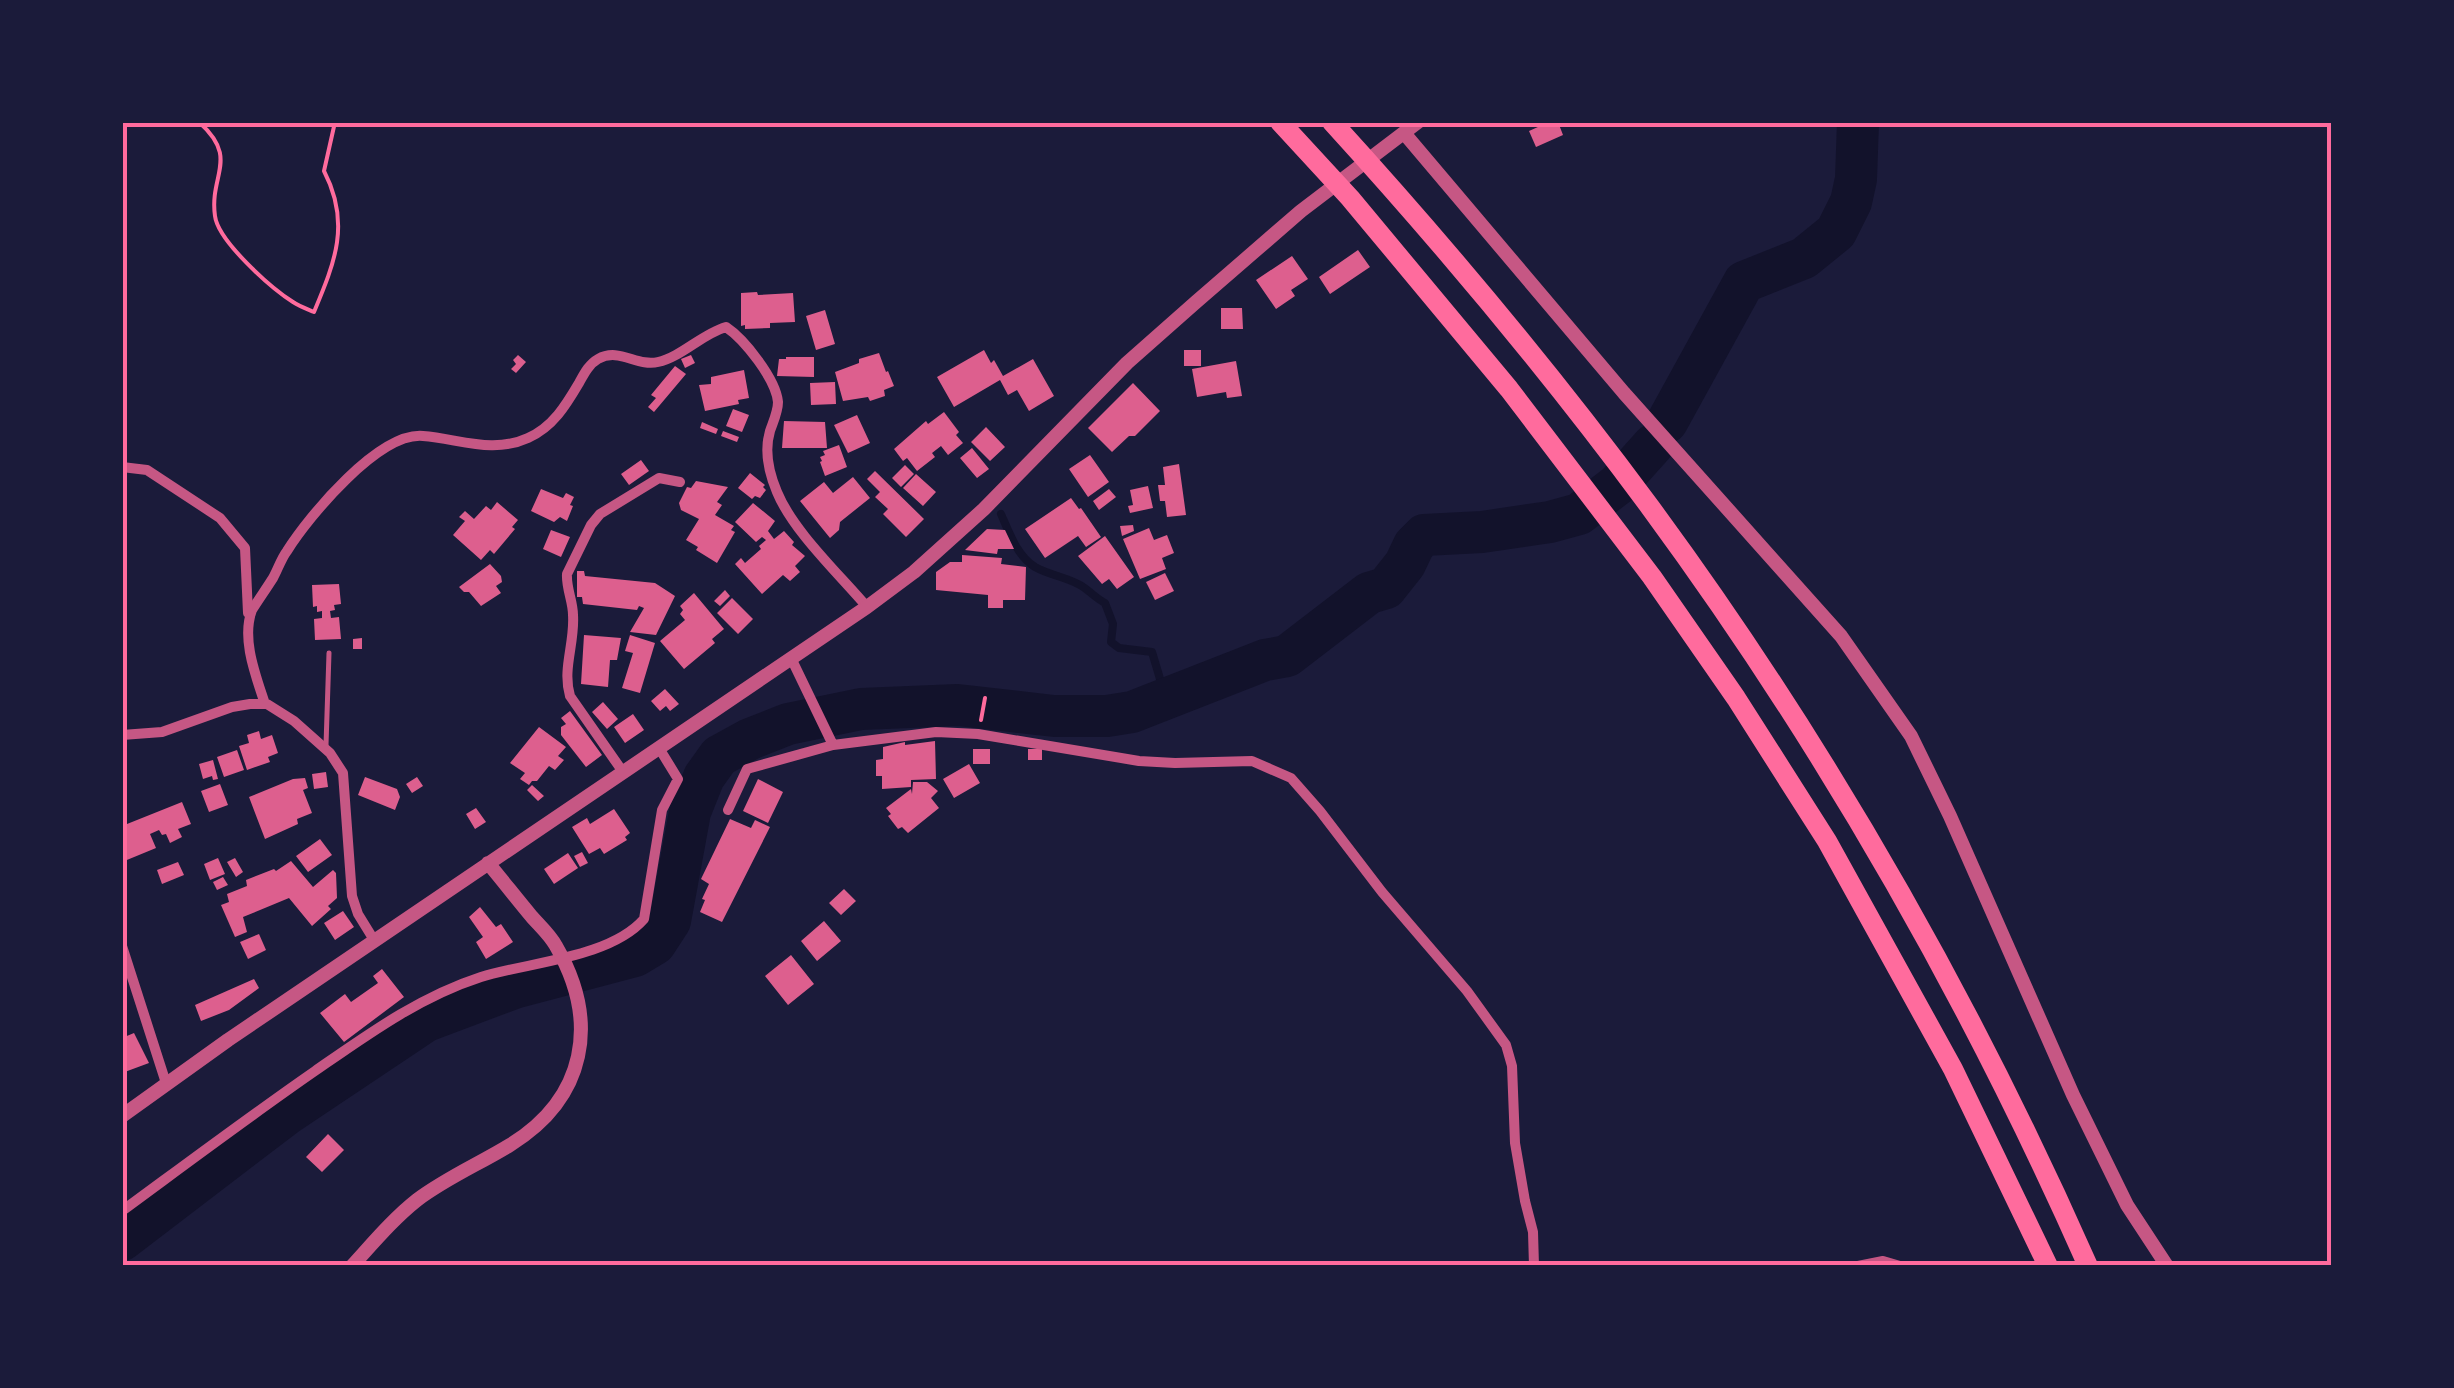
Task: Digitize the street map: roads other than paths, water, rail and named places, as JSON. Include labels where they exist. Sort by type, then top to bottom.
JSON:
[{"type":"highway","points":[[1280,122],[1350,198],[1509,389],[1652,577],[1736,698],[1826,841],[1952,1069],[2048,1266]]},
{"type":"highway","points":[[1332,122],[1514,331],[1650,507],[1762,666],[1858,820],[1980,1040],[2088,1266]]},
{"type":"street","points":[[122,1116],[914,572],[984,509],[1127,363],[1301,211],[1418,122]]},
{"type":"street","points":[[1404,133],[1624,393],[1841,636],[1910,736],[1950,816],[2073,1095],[2127,1204],[2167,1266]]},
{"type":"street","points":[[248,619],[284,554],[317,510],[392,442],[423,436],[486,446],[509,445],[550,424],[598,359],[613,354],[656,362],[726,328],[755,357],[774,388],[778,403],[767,453],[782,504],[867,607]]},
{"type":"street","points":[[122,467],[147,470],[220,518],[245,548],[251,649],[264,704]]},
{"type":"street","points":[[623,772],[570,696],[566,683],[574,624],[567,574],[600,514],[660,478],[680,482]]},
{"type":"street","points":[[792,658],[832,744]]},
{"type":"street","points":[[122,735],[162,732],[232,707],[264,704],[294,720],[326,749],[343,773],[352,896],[374,940]]},
{"type":"street","points":[[728,810],[747,769],[832,744],[936,732],[978,734],[1138,761],[1252,762],[1291,778],[1467,991],[1506,1045],[1512,1066],[1515,1143],[1533,1232],[1534,1266]]},
{"type":"street","points":[[122,1211],[274,1099],[417,1004],[479,978],[589,950],[632,933],[644,920],[662,810],[678,778],[659,748]]},
{"type":"street","points":[[352,1266],[416,1201],[536,1126],[557,1104],[571,1078],[580,1051],[581,1007],[572,976],[554,942],[488,862]]},
{"type":"street","points":[[122,946],[166,1083]]},
{"type":"street","points":[[1858,1266],[1883,1262],[1900,1266]]},
{"type":"lane","points":[[326,749],[329,653]]},
{"type":"waterway","points":[[1667,422],[1744,282],[1804,258],[1836,232],[1851,202],[1856,179],[1858,122]]},
{"type":"waterway","points":[[122,1240],[287,1114],[426,1021],[514,988],[635,956],[655,944],[670,921],[690,812],[704,777],[719,756],[750,739],[788,724],[861,709],[958,705],[1054,716],[1132,712],[1265,660],[1287,656],[1369,593],[1386,588],[1424,535],[1482,532],[1579,514],[1617,485],[1653,445]]},
{"type":"waterway","points":[[1001,514],[1023,557],[1040,570],[1080,585],[1105,603],[1113,624],[1111,642],[1119,648],[1152,652],[1166,699]]}]
